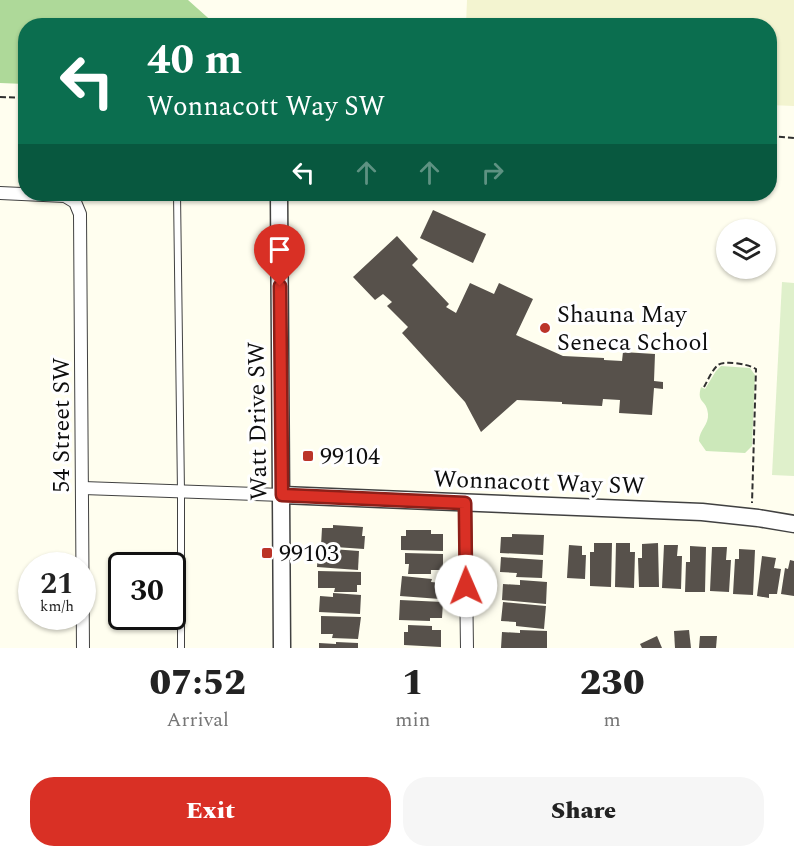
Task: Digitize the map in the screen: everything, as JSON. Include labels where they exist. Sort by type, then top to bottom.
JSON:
[{"type":"street","name":"54 Street SW","points":[[0,193],[18,194]]},
{"type":"street","name":"54 Street SW","points":[[73,201],[81,219],[83,648]]},
{"type":"street","name":"Watt Drive SW","points":[[279,201],[282,648]]},
{"type":"street","points":[[83,488],[282,495]]},
{"type":"street","name":"Wonnacott Way SW","points":[[282,495],[702,512],[794,524]]},
{"type":"street","points":[[465,503],[467,648]]},
{"type":"lane","points":[[177,201],[181,648]]},
{"type":"path","points":[[0,97],[18,98]]},
{"type":"path","points":[[777,137],[794,138]]},
{"type":"path","points":[[704,387],[716,367],[722,363],[747,364],[756,369],[752,502]]},
{"type":"green space","points":[[0,0],[188,0],[208,18],[18,18],[18,84],[0,83]]},
{"type":"green space","points":[[467,0],[794,0],[794,106],[777,105],[777,18],[466,18]]},
{"type":"green space","points":[[782,282],[794,283],[794,476],[772,475]]},
{"type":"green space","points":[[721,366],[750,368],[755,375],[752,446],[745,453],[706,451],[699,441],[708,418],[706,406],[700,396],[701,387],[705,389]]},
{"type":"building","points":[[433,210],[486,234],[473,263],[420,238]]},
{"type":"building","name":"Shauna May Seneca School","points":[[397,236],[418,259],[412,265],[449,304],[446,307],[456,313],[470,283],[494,294],[499,283],[533,299],[516,335],[563,356],[622,361],[623,352],[655,354],[654,381],[663,382],[663,389],[654,388],[652,415],[619,413],[620,400],[603,399],[602,406],[517,400],[481,432],[465,402],[402,333],[408,327],[387,306],[392,302],[383,294],[375,300],[353,277]]},
{"type":"building","points":[[333,525],[363,527],[364,549],[321,546],[322,528],[333,528]]},
{"type":"building","points":[[406,530],[431,530],[431,534],[443,534],[443,551],[401,550],[401,536],[406,536]]},
{"type":"building","points":[[512,534],[544,535],[543,555],[500,553],[501,537],[512,537]]},
{"type":"building","points":[[594,543],[612,543],[611,587],[590,586],[590,552],[594,552]]},
{"type":"building","points":[[616,543],[630,543],[630,552],[635,552],[634,588],[615,587]]},
{"type":"building","points":[[658,543],[659,587],[639,587],[638,558],[642,558],[642,544]]},
{"type":"building","points":[[569,545],[582,546],[582,555],[586,555],[585,579],[567,578]]},
{"type":"building","points":[[664,545],[678,545],[677,556],[682,556],[681,589],[662,588]]},
{"type":"building","points":[[690,546],[706,547],[705,592],[685,592],[686,562],[690,562]]},
{"type":"building","points":[[712,547],[727,547],[726,560],[731,560],[729,592],[710,591]]},
{"type":"building","points":[[318,548],[359,551],[358,570],[317,567]]},
{"type":"building","points":[[739,549],[755,550],[753,595],[733,594],[735,559],[739,559]]},
{"type":"building","points":[[405,553],[443,554],[443,570],[431,570],[431,574],[408,574],[409,564],[405,564]]},
{"type":"building","points":[[762,556],[776,558],[774,568],[781,569],[777,594],[769,594],[769,598],[757,596]]},
{"type":"building","points":[[501,557],[543,560],[542,578],[516,577],[517,573],[500,572]]},
{"type":"building","points":[[790,560],[794,561],[794,596],[781,594],[785,568],[788,569]]},
{"type":"building","points":[[318,571],[361,572],[361,585],[357,585],[357,592],[334,592],[335,588],[318,588]]},
{"type":"building","points":[[402,576],[432,579],[431,582],[441,583],[440,599],[400,596]]},
{"type":"building","points":[[520,580],[547,582],[546,604],[502,600],[503,584],[520,585]]},
{"type":"building","points":[[333,593],[361,595],[360,614],[319,612],[320,596],[333,597]]},
{"type":"building","points":[[400,600],[443,602],[442,618],[430,618],[430,621],[399,620]]},
{"type":"building","points":[[503,602],[546,606],[544,629],[516,626],[516,622],[501,621]]},
{"type":"building","points":[[321,616],[361,617],[358,639],[332,638],[333,634],[321,634]]},
{"type":"building","points":[[408,625],[432,626],[432,630],[441,630],[441,647],[404,645],[404,632],[408,632]]},
{"type":"building","points":[[520,630],[547,631],[547,648],[501,648],[502,632],[520,633]]},
{"type":"building","points":[[689,630],[691,648],[675,648],[674,631]]},
{"type":"building","points":[[657,636],[662,648],[642,648],[640,644]]},
{"type":"building","points":[[700,636],[717,636],[716,648],[699,648]]},
{"type":"building","points":[[336,642],[358,643],[358,648],[319,648],[319,643],[336,644]]},
{"type":"place","name":"Shauna May Seneca School","points":[[545,328]]},
{"type":"place","name":"99104","points":[[308,456]]},
{"type":"place","name":"99103","points":[[267,553]]},
{"type":"route","points":[[280,286],[282,495],[465,503],[466,586]]}]
